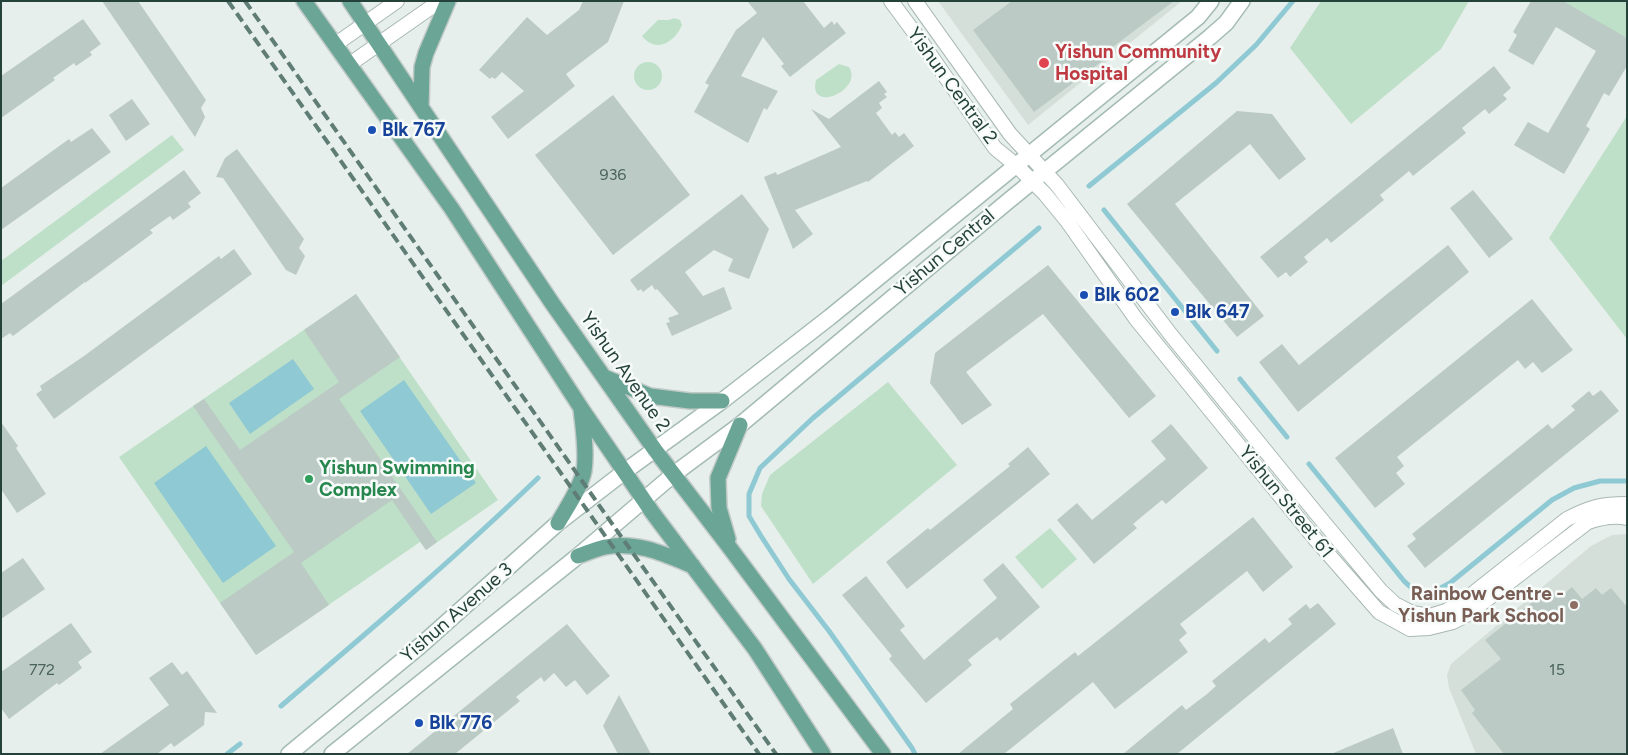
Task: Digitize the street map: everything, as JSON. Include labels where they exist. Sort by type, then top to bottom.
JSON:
[{"type":"main road","points":[[304,1],[452,209],[624,472],[755,649],[824,754]]},
{"type":"main road","name":"Yishun Avenue 2","points":[[350,1],[654,450],[730,548],[883,754]]},
{"type":"main road","points":[[421,107],[422,66],[448,1]]},
{"type":"main road","name":"Yishun Central","points":[[624,472],[722,401],[864,290],[1198,17],[1211,1]]},
{"type":"main road","name":"Yishun Central","points":[[644,500],[674,474],[740,425],[1221,28],[1242,1]]},
{"type":"main road","points":[[604,377],[650,396],[690,401],[722,401]]},
{"type":"main road","points":[[558,523],[581,480],[584,470],[581,408]]},
{"type":"main road","points":[[730,548],[719,508],[718,478],[740,425]]},
{"type":"main road","name":"Yishun Avenue 3","points":[[289,754],[420,646],[558,523],[624,472]]},
{"type":"main road","name":"Yishun Avenue 3","points":[[332,754],[578,556],[644,500]]},
{"type":"main road","points":[[578,556],[605,547],[632,546],[648,548],[694,567]]},
{"type":"street","points":[[336,44],[365,22],[398,1]]},
{"type":"street","points":[[350,64],[440,1]]},
{"type":"street","name":"Yishun Central 2","points":[[891,1],[995,148],[1017,166]]},
{"type":"street","name":"Yishun Central 2","points":[[915,1],[1010,134],[1030,155]]},
{"type":"street","name":"Yishun Street 61","points":[[1030,155],[1064,195],[1072,216],[1136,318],[1316,540],[1379,612],[1410,629],[1429,628],[1453,622],[1468,614],[1588,522],[1612,516],[1627,518]]},
{"type":"street","name":"Yishun Street 61","points":[[1017,166],[1050,200],[1072,216],[1362,568],[1395,604],[1412,613],[1430,616],[1446,611],[1466,599],[1567,519],[1585,510],[1604,504],[1627,504]]},
{"type":"shaded area","name":"Yishun Community Hospital","points":[[938,1],[1182,1],[1028,125]]},
{"type":"shaded area","name":"Rainbow Centre - Yishun Park School","points":[[1627,534],[1627,754],[1476,754],[1449,688],[1447,675],[1451,664],[1591,546],[1612,535]]},
{"type":"green space","points":[[1321,1],[1469,1],[1441,49],[1351,124],[1290,48]]},
{"type":"green space","points":[[1555,1],[1627,1],[1627,41]]},
{"type":"green space","points":[[674,18],[680,20],[682,25],[675,36],[665,44],[653,44],[642,36],[658,20]]},
{"type":"green space","points":[[648,62],[658,66],[662,76],[658,86],[648,90],[638,86],[634,76],[638,66]]},
{"type":"green space","points":[[839,64],[849,67],[852,76],[849,84],[843,91],[835,95],[819,96],[815,90],[816,80]]},
{"type":"green space","points":[[1627,116],[1627,339],[1549,238]]},
{"type":"green space","points":[[172,135],[184,150],[1,286],[1,261]]},
{"type":"green space","name":"Yishun Swimming Complex","points":[[356,294],[498,500],[426,550],[420,542],[256,655],[119,457]]},
{"type":"green space","points":[[888,382],[957,465],[813,584],[761,506],[762,494],[770,475]]},
{"type":"green space","points":[[1050,528],[1077,559],[1042,589],[1015,557]]},
{"type":"water","points":[[293,359],[314,389],[250,434],[229,403]]},
{"type":"water","points":[[404,380],[476,483],[431,514],[360,411]]},
{"type":"water","points":[[206,446],[276,546],[223,583],[154,483]]},
{"type":"building","points":[[102,1],[138,1],[206,100],[201,108],[205,117],[195,137]]},
{"type":"building","points":[[583,1],[624,1],[608,42],[566,74],[575,86],[508,139],[491,117],[524,91],[502,72],[495,79],[492,77],[490,79],[479,70],[527,17],[547,35],[579,10]]},
{"type":"building","points":[[747,1],[803,1],[824,28],[832,21],[834,25],[837,22],[846,33],[790,77],[781,66],[784,64],[763,37],[741,76],[778,91],[767,110],[764,108],[748,143],[694,112],[709,85],[705,83],[736,30],[757,13]]},
{"type":"building","name":"Yishun Community Hospital","points":[[1012,1],[1174,1],[1102,55],[1105,59],[1034,112],[973,30]]},
{"type":"building","points":[[1531,1],[1563,1],[1627,38],[1627,66],[1609,96],[1604,93],[1586,126],[1590,129],[1564,174],[1514,145],[1528,122],[1548,133],[1596,51],[1556,27],[1533,65],[1508,51],[1517,35],[1513,32]]},
{"type":"building","points":[[83,19],[101,44],[90,52],[92,55],[76,66],[74,63],[53,78],[55,80],[1,118],[1,76]]},
{"type":"building","points":[[1494,66],[1511,88],[1503,95],[1507,99],[1489,114],[1485,109],[1462,128],[1466,133],[1413,176],[1409,171],[1380,195],[1384,200],[1331,243],[1327,238],[1304,257],[1308,262],[1290,277],[1286,272],[1278,278],[1260,257]]},
{"type":"building","points":[[879,81],[887,92],[884,94],[887,97],[879,103],[882,108],[876,113],[892,135],[895,132],[899,137],[904,133],[914,146],[868,182],[795,210],[813,234],[793,249],[764,177],[776,172],[777,175],[841,147],[811,109],[829,119]]},
{"type":"building","points":[[613,95],[690,195],[613,255],[535,155]]},
{"type":"building","points":[[132,99],[150,124],[126,141],[109,115]]},
{"type":"building","points":[[1237,111],[1272,114],[1306,159],[1279,180],[1250,144],[1175,204],[1264,316],[1237,337],[1127,204]]},
{"type":"building","points":[[92,128],[111,152],[1,230],[1,188],[69,139],[71,142]]},
{"type":"building","points":[[237,149],[304,239],[299,248],[305,256],[296,275],[286,270],[223,178],[216,177],[225,158]]},
{"type":"building","points":[[184,170],[201,193],[188,203],[191,207],[173,220],[170,216],[150,230],[153,233],[13,336],[10,333],[1,339],[1,304]]},
{"type":"building","points":[[1473,190],[1513,239],[1489,258],[1450,208]]},
{"type":"building","points":[[742,194],[769,229],[749,279],[728,271],[733,259],[714,250],[685,272],[703,296],[724,287],[732,309],[672,336],[666,323],[670,322],[668,318],[679,314],[652,285],[643,292],[641,289],[638,291],[630,280]]},
{"type":"building","points":[[1448,245],[1469,272],[1298,412],[1259,362],[1282,344],[1299,365]]},
{"type":"building","points":[[234,249],[252,274],[54,419],[36,394],[42,390],[40,386],[84,356],[219,256],[221,259]]},
{"type":"building","points":[[1048,265],[1156,396],[1129,418],[1043,314],[966,372],[992,405],[962,425],[930,383],[935,353]]},
{"type":"building","points":[[356,294],[400,357],[339,399],[437,542],[426,550],[392,500],[301,563],[329,605],[256,655],[220,603],[294,552],[193,406],[204,399],[240,450],[339,382],[304,330]]},
{"type":"building","points":[[1532,299],[1573,350],[1542,373],[1533,362],[1525,369],[1518,360],[1397,457],[1404,466],[1396,473],[1405,484],[1375,508],[1335,458]]},
{"type":"building","points":[[1601,390],[1619,411],[1425,568],[1407,546],[1416,539],[1412,534],[1548,424],[1552,429],[1575,410],[1571,406],[1589,391],[1593,396]]},
{"type":"building","points":[[1,422],[18,446],[16,448],[46,494],[17,513],[1,489]]},
{"type":"building","points":[[1171,424],[1208,468],[1166,504],[1162,500],[1133,524],[1137,528],[1094,564],[1057,520],[1077,503],[1092,520],[1166,459],[1151,441]]},
{"type":"building","points":[[1028,447],[1050,474],[907,589],[886,562],[928,528],[930,530],[1010,466],[1008,464]]},
{"type":"building","points":[[1253,517],[1293,567],[1263,592],[1247,571],[1180,624],[1187,633],[1179,640],[1188,652],[1115,709],[1093,682],[1004,754],[958,754],[1013,709],[1010,704],[1075,652],[1078,656]]},
{"type":"building","points":[[23,558],[45,589],[1,619],[1,573]]},
{"type":"building","points":[[1003,563],[1040,607],[1000,641],[997,637],[968,660],[972,665],[926,703],[889,659],[892,656],[842,595],[866,576],[905,626],[900,630],[924,660],[997,598],[983,580]]},
{"type":"building","name":"Rainbow Centre - Yishun Park School","points":[[1572,587],[1582,599],[1596,588],[1602,595],[1611,588],[1627,607],[1627,754],[1504,754],[1472,713],[1475,710],[1461,690],[1501,659],[1485,640],[1550,588],[1559,598]]},
{"type":"building","points":[[1318,603],[1336,624],[1177,754],[1123,754],[1182,705],[1186,710],[1207,694],[1216,686],[1212,681],[1265,638],[1269,643],[1292,624],[1288,619],[1306,604],[1310,609]]},
{"type":"building","points":[[71,623],[92,652],[78,662],[82,668],[59,685],[57,683],[9,719],[1,708],[1,672]]},
{"type":"building","points":[[567,624],[610,676],[587,695],[575,680],[566,687],[554,673],[544,682],[541,677],[516,697],[520,701],[455,754],[407,754]]},
{"type":"building","points":[[172,662],[182,675],[187,671],[217,713],[205,712],[204,725],[174,747],[171,743],[157,754],[100,754],[169,705],[149,678]]},
{"type":"building","points":[[619,695],[651,754],[618,754],[603,726]]},
{"type":"building","points":[[1393,728],[1403,754],[1331,754]]},
{"type":"waterway","points":[[1089,186],[1216,83],[1256,45],[1293,1]]},
{"type":"waterway","points":[[1104,210],[1217,351]]},
{"type":"waterway","points":[[915,754],[829,631],[789,579],[761,536],[749,516],[749,494],[760,468],[813,418],[1039,228]]},
{"type":"waterway","points":[[1240,379],[1287,437]]},
{"type":"waterway","points":[[1309,464],[1404,581],[1415,590],[1421,592],[1431,592],[1450,583],[1552,500],[1574,488],[1600,481],[1627,481]]},
{"type":"waterway","points":[[281,706],[443,566],[538,478]]},
{"type":"waterway","points":[[227,754],[240,744]]},
{"type":"railway","points":[[228,1],[759,754]]},
{"type":"railway","points":[[245,1],[776,754]]},
{"type":"place","name":"Yishun Community Hospital","points":[[1044,63]]},
{"type":"place","name":"Blk 767","points":[[372,130]]},
{"type":"place","name":"Blk 602","points":[[1084,295]]},
{"type":"place","name":"Blk 647","points":[[1175,312]]},
{"type":"place","name":"Yishun Swimming Complex","points":[[309,479]]},
{"type":"place","name":"Rainbow Centre - Yishun Park School","points":[[1574,605]]},
{"type":"place","name":"Blk 776","points":[[419,723]]}]
